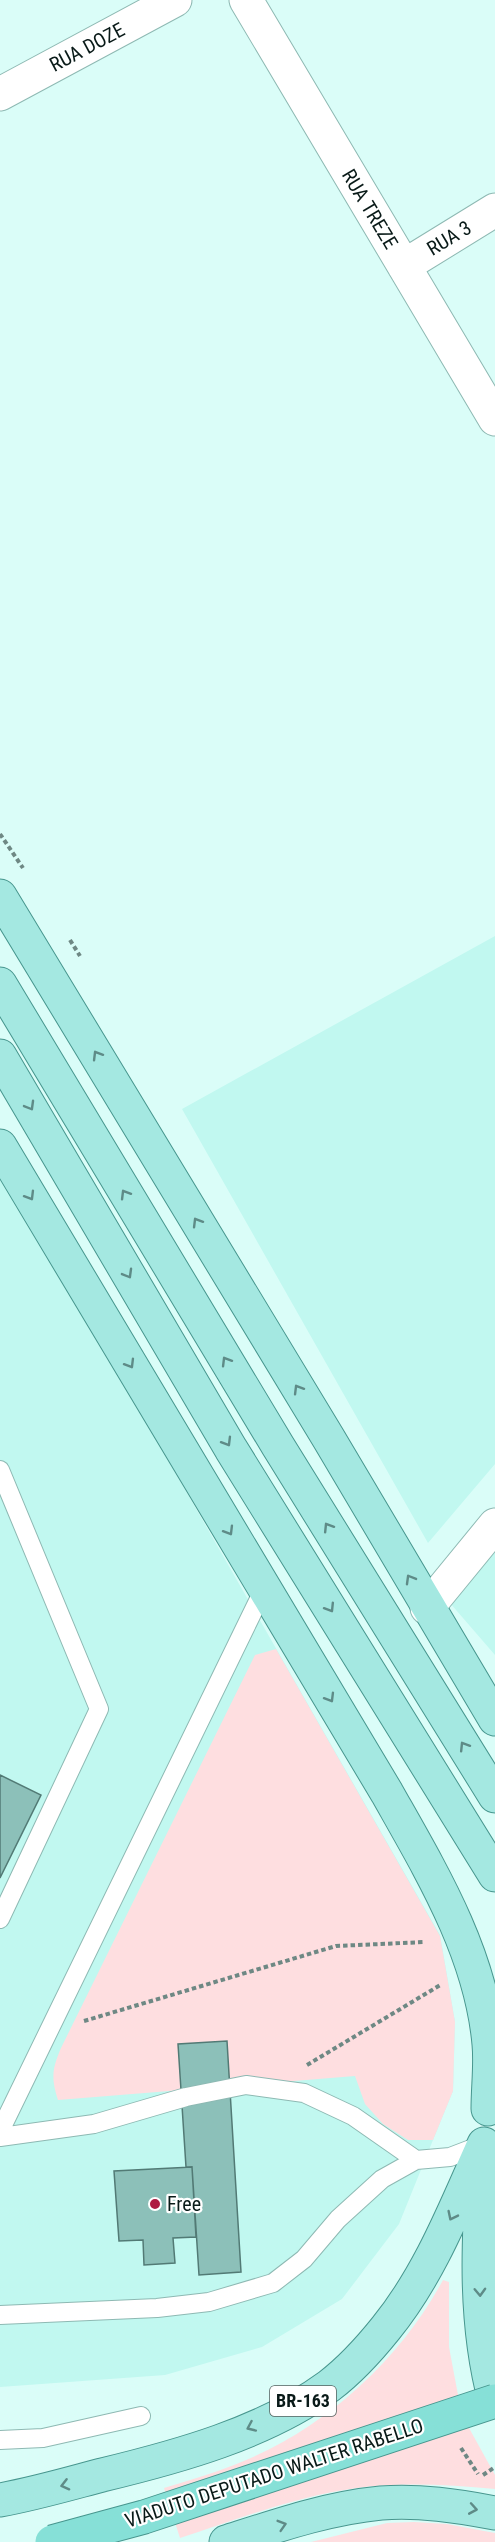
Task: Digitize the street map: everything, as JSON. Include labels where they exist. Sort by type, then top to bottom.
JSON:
[{"type":"highway","name":"VIADUTO DEPUTADO WALTER RABELLO","points":[[52,2542],[144,2517],[495,2401]]},
{"type":"main road","points":[[0,896],[495,1719]]},
{"type":"main road","points":[[0,984],[271,1436],[495,1796]]},
{"type":"main road","points":[[0,1056],[231,1449],[495,1875]]},
{"type":"main road","points":[[0,1146],[398,1812],[443,1896],[467,1953],[479,1991],[489,2044],[488,2109]]},
{"type":"main road","points":[[470,1678],[495,1704]]},
{"type":"main road","points":[[495,2066],[484,2144],[479,2266],[483,2342],[495,2401]]},
{"type":"main road","name":"BR-163","points":[[0,2500],[155,2462],[204,2447],[291,2409],[329,2386],[360,2358],[387,2327],[408,2296],[438,2245],[484,2144]]},
{"type":"main road","points":[[226,2542],[344,2508],[382,2503],[458,2506],[495,2513]]},
{"type":"street","name":"RUA DOZE","points":[[0,94],[175,0]]},
{"type":"street","name":"RUA TREZE","points":[[246,0],[495,419]]},
{"type":"street","name":"RUA 3","points":[[404,266],[495,210]]},
{"type":"street","points":[[427,1608],[495,1525]]},
{"type":"lane","points":[[0,1470],[99,1709],[0,1919]]},
{"type":"lane","points":[[0,2131],[264,1589]]},
{"type":"lane","points":[[0,2137],[94,2124],[186,2097],[246,2085],[304,2093],[353,2116],[416,2160]]},
{"type":"lane","points":[[0,2315],[157,2308],[209,2302],[273,2283],[304,2259],[338,2219],[382,2179],[416,2160],[450,2157],[484,2144]]},
{"type":"lane","points":[[0,2440],[44,2438],[141,2416]]},
{"type":"path","points":[[49,2031],[336,1946],[467,1953]]},
{"type":"path","points":[[272,2089],[467,1953]]},
{"type":"shaded area","points":[[495,936],[495,1464],[428,1543],[182,1109]]},
{"type":"shaded area","points":[[0,1166],[440,1935],[455,2022],[453,2091],[399,2224],[342,2299],[262,2347],[165,2375],[0,2387]]},
{"type":"shaded area","points":[[495,1547],[495,1655],[450,1603]]},
{"type":"shaded area","points":[[276,1649],[440,1936],[455,2022],[453,2091],[433,2140],[408,2140],[383,2124],[365,2104],[355,2076],[58,2100],[54,2086],[54,2074],[61,2048],[255,1655]]},
{"type":"shaded area","points":[[443,2280],[449,2282],[449,2347],[458,2395],[469,2428],[495,2475],[495,2489],[426,2485],[357,2488],[290,2502],[180,2538],[164,2488],[225,2468],[266,2451],[327,2413],[355,2391],[404,2339]]},
{"type":"shaded area","points":[[387,2523],[447,2524],[495,2533],[495,2542],[311,2542]]},
{"type":"building","points":[[0,1775],[41,1795],[0,1878]]},
{"type":"building","points":[[227,2041],[241,2272],[199,2275],[192,2167],[186,2167],[178,2044]]},
{"type":"building","name":"Free","points":[[192,2167],[196,2237],[173,2238],[175,2263],[144,2265],[143,2240],[119,2241],[114,2171]]},
{"type":"place","name":"Free","points":[[155,2204]]}]
